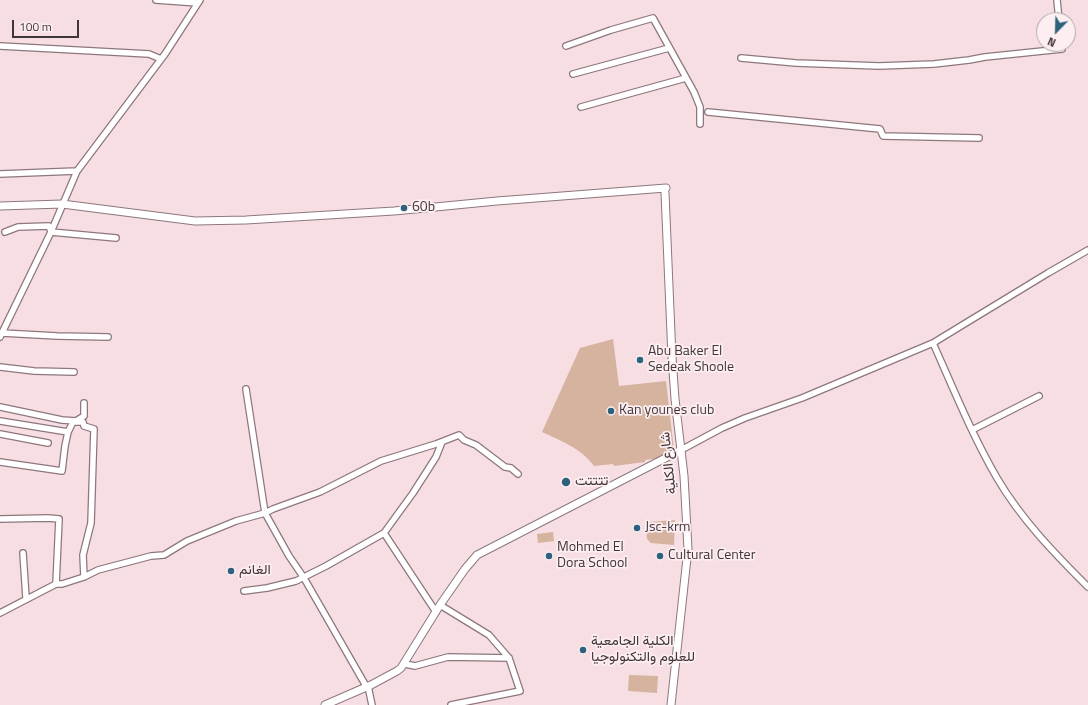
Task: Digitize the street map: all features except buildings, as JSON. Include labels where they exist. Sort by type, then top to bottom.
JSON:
[{"type":"street","points":[[156,0],[199,2]]},
{"type":"street","points":[[1057,0],[1058,12]]},
{"type":"street","points":[[108,337],[1,335],[52,232],[62,204],[77,171],[161,59],[199,2]]},
{"type":"street","points":[[566,46],[611,30],[653,18],[700,107],[700,124]]},
{"type":"street","points":[[0,46],[149,54],[161,59]]},
{"type":"street","points":[[573,74],[669,48]]},
{"type":"street","points":[[741,58],[796,63],[879,66],[948,62],[1036,52]]},
{"type":"street","points":[[581,108],[686,78]]},
{"type":"street","points":[[708,112],[880,129],[883,136],[979,138]]},
{"type":"street","points":[[0,174],[77,171]]},
{"type":"street","name":"شارع الكلية","points":[[62,204],[195,221],[246,220],[394,211],[497,201],[666,191],[672,357],[686,498],[688,549],[671,705]]},
{"type":"street","points":[[0,206],[62,204]]},
{"type":"street","points":[[5,232],[18,227],[48,226],[52,232]]},
{"type":"street","points":[[52,232],[116,238]]},
{"type":"street","points":[[325,705],[397,671],[405,664],[440,605],[465,569],[477,555],[722,428],[745,418],[802,398],[933,343],[1088,250]]},
{"type":"street","points":[[933,343],[972,430],[997,478],[1030,525],[1088,586]]},
{"type":"street","points":[[0,367],[34,371],[74,372]]},
{"type":"street","points":[[246,390],[265,514],[367,686],[372,705]]},
{"type":"street","points":[[972,430],[1039,396]]},
{"type":"street","points":[[0,407],[62,420],[76,421],[84,416],[84,403]]},
{"type":"street","points":[[0,421],[68,432]]},
{"type":"street","points":[[0,462],[62,471],[68,432],[73,422],[83,422],[84,426],[94,429],[91,523],[83,555],[84,577]]},
{"type":"street","points":[[0,434],[48,443]]},
{"type":"street","points":[[0,613],[26,598],[56,584],[62,584],[84,577],[98,570],[164,555],[187,541],[201,535],[236,522],[265,514],[273,509],[320,492],[381,461],[442,442],[459,435],[464,440],[476,445],[505,467],[512,468],[518,474]]},
{"type":"street","points":[[244,591],[286,584],[304,578],[384,533],[413,493],[436,457],[442,442]]},
{"type":"street","points":[[0,519],[58,519],[56,584]]},
{"type":"street","points":[[384,533],[436,612]]},
{"type":"street","points":[[23,554],[26,598]]},
{"type":"street","points":[[440,605],[489,636],[508,658],[520,691],[451,705]]},
{"type":"street","points":[[405,664],[415,666],[448,657],[508,658]]},
{"type":"shaded area","name":"Kan younes club","points":[[613,339],[619,386],[666,381],[674,450],[667,457],[645,460],[645,462],[614,466],[613,464],[594,466],[577,450],[542,432],[580,348]]},
{"type":"shaded area","points":[[675,520],[674,545],[651,543],[647,539],[646,524],[648,522]]},
{"type":"shaded area","points":[[553,532],[554,541],[538,543],[537,534]]},
{"type":"shaded area","points":[[629,675],[658,676],[657,693],[628,691]]},
{"type":"place","name":"60b","points":[[404,208]]},
{"type":"place","name":"Abu Baker El Sedeak Shoole","points":[[640,360]]},
{"type":"place","name":"Kan younes club","points":[[611,411]]},
{"type":"place","name":"تتتتت","points":[[566,482]]},
{"type":"place","name":"Jsc-krm","points":[[637,528]]},
{"type":"place","name":"Mohmed El Dora School","points":[[549,556]]},
{"type":"place","name":"Cultural Center","points":[[660,556]]},
{"type":"place","name":"الغانم","points":[[231,571]]},
{"type":"place","name":"الكلية الجامعية للعلوم والتكنولوجيا","points":[[583,650]]}]
